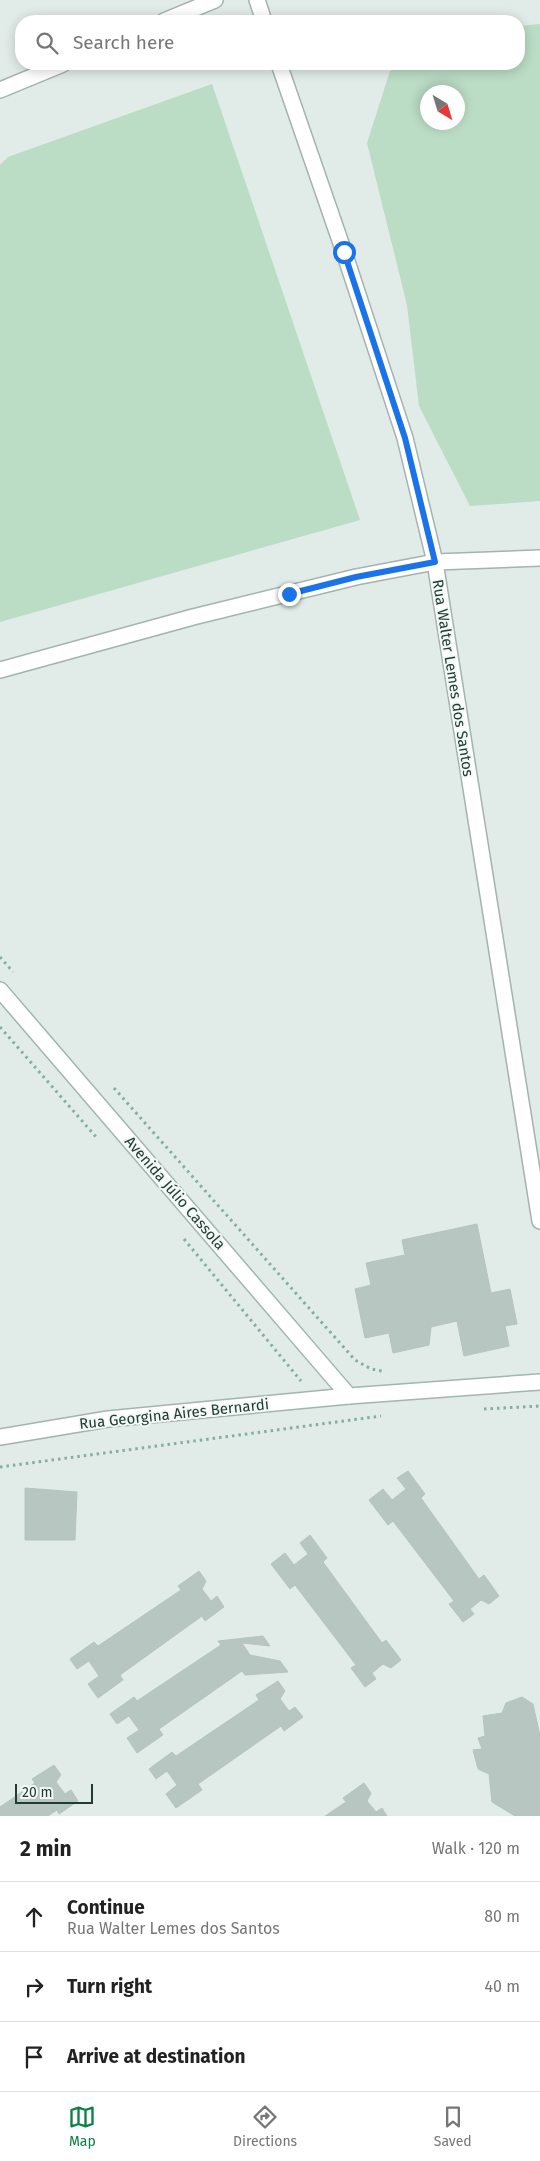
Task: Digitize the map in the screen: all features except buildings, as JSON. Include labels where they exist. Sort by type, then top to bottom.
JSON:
[{"type":"street","points":[[179,15],[215,0]]},
{"type":"street","points":[[257,0],[262,15]]},
{"type":"street","points":[[0,90],[48,70]]},
{"type":"street","name":"Rua Walter Lemes dos Santos","points":[[281,70],[344,252],[405,438],[435,562],[540,1221]]},
{"type":"street","points":[[0,670],[193,618],[356,577],[435,562],[540,558]]},
{"type":"street","name":"Avenida Júlio Cassola","points":[[0,990],[349,1396]]},
{"type":"street","name":"Rua Georgina Aires Bernardi","points":[[0,1437],[108,1419],[349,1396],[540,1382]]},
{"type":"path","points":[[0,957],[19,980]]},
{"type":"path","points":[[0,1027],[102,1144]]},
{"type":"path","points":[[110,1083],[356,1360],[371,1369],[387,1372]]},
{"type":"path","points":[[178,1232],[317,1399]]},
{"type":"path","points":[[480,1409],[540,1406]]},
{"type":"path","points":[[0,1467],[382,1416]]},
{"type":"green space","points":[[540,24],[540,501],[470,506],[419,406],[407,305],[367,143],[390,71],[525,70],[525,25]]},
{"type":"green space","points":[[212,84],[360,520],[0,622],[0,165],[8,157]]},
{"type":"route","points":[[289,594],[356,577],[435,562],[405,438],[344,252]]}]
